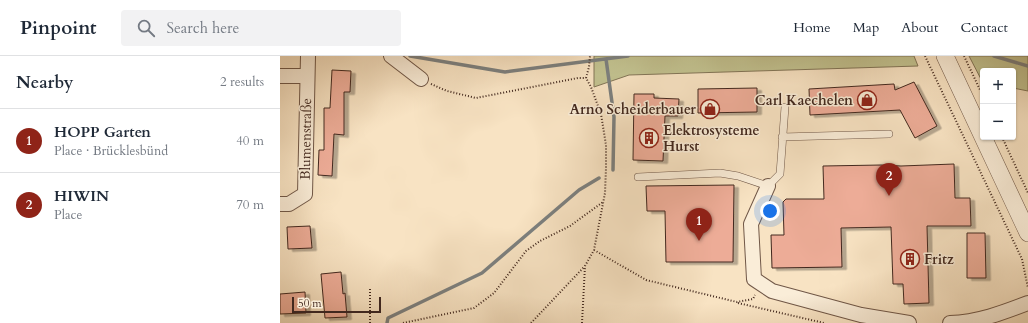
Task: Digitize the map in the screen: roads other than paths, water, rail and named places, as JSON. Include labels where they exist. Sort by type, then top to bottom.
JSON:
[{"type":"street","name":"Blumenstraße","points":[[280,204],[289,204],[305,194],[308,56]]},
{"type":"street","points":[[391,56],[421,79]]},
{"type":"street","points":[[945,56],[1028,233]]},
{"type":"street","points":[[280,76],[307,76]]},
{"type":"street","points":[[768,186],[751,224],[754,279],[772,291],[861,315],[909,323]]},
{"type":"street","points":[[950,323],[1000,318],[1028,303]]},
{"type":"lane","points":[[638,177],[720,173],[738,176],[768,186],[780,174],[785,107]]},
{"type":"lane","points":[[782,137],[890,134]]},
{"type":"waterway","points":[[410,56],[505,72],[628,56]]},
{"type":"waterway","points":[[994,56],[1028,66]]},
{"type":"waterway","points":[[606,59],[614,117],[613,170]]},
{"type":"waterway","points":[[387,323],[388,318],[482,273],[579,190],[599,178]]},
{"type":"place","name":"Carl Kaechelen","points":[[867,100]]},
{"type":"place","name":"Arno Scheiderbauer","points":[[710,109]]},
{"type":"place","name":"Elektrosysteme Hurst","points":[[649,138]]},
{"type":"place","name":"HIWIN","points":[[889,196]]},
{"type":"place","name":"HOPP Garten","points":[[699,241]]},
{"type":"place","name":"Fritz","points":[[910,259]]}]
